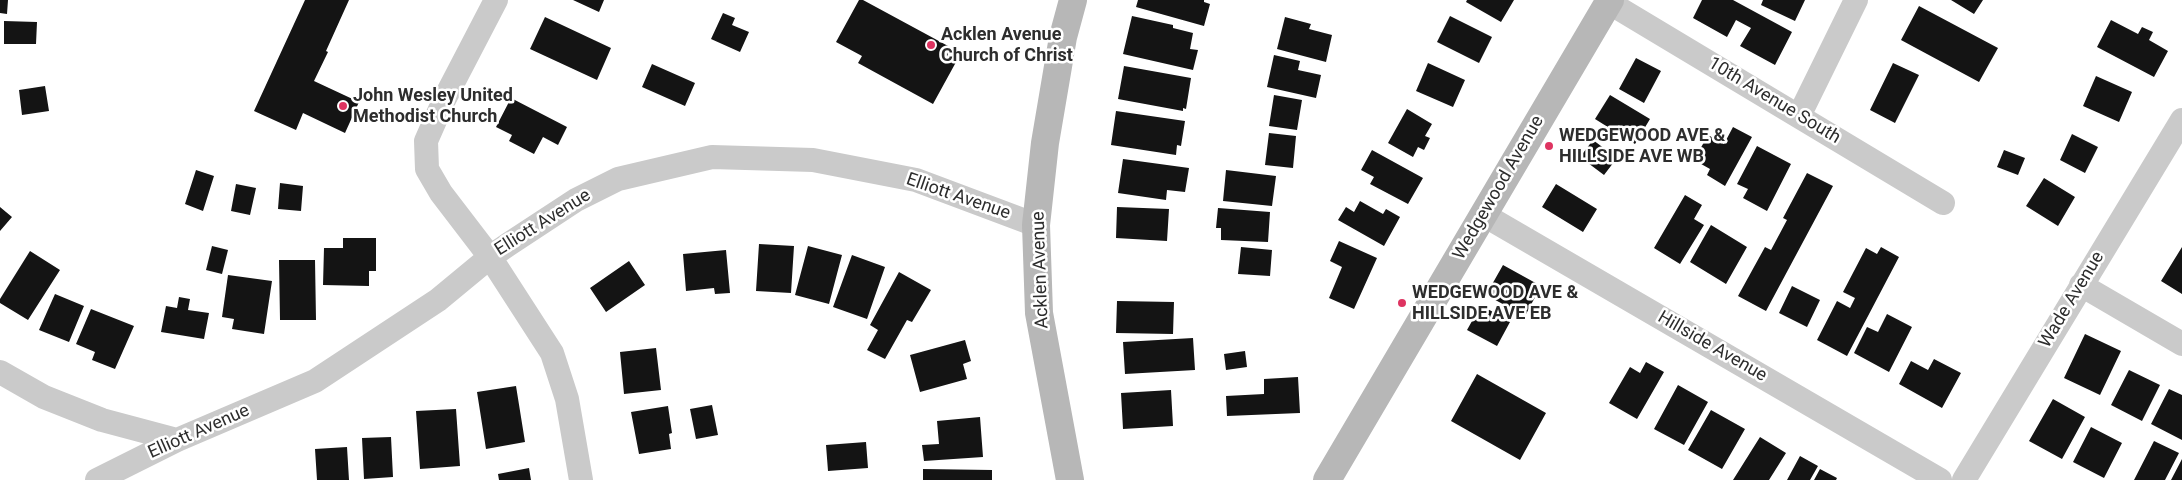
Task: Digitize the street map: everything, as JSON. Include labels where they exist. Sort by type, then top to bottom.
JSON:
[{"type":"main road","name":"Acklen Avenue","points":[[1070,480],[1039,313],[1036,225],[1044,143],[1063,37],[1072,0]]},
{"type":"main road","name":"Wedgewood Avenue","points":[[1327,480],[1484,215],[1607,1]]},
{"type":"street","points":[[496,0],[444,98],[426,141],[427,169],[441,193],[490,257],[552,354],[567,399],[581,480]]},
{"type":"street","points":[[1799,116],[1856,0]]},
{"type":"street","name":"10th Avenue South","points":[[1607,1],[1943,203]]},
{"type":"street","name":"Wade Avenue","points":[[1964,480],[2182,120]]},
{"type":"street","name":"Elliott Avenue","points":[[97,480],[178,440],[314,381],[438,300],[490,257],[576,200],[618,179],[712,157],[812,160],[916,180],[1036,225]]},
{"type":"street","name":"Hillside Avenue","points":[[1484,215],[1940,480]]},
{"type":"street","points":[[2081,285],[2182,344]]},
{"type":"street","points":[[0,372],[44,397],[102,420],[178,440]]},
{"type":"building","points":[[0,0],[8,0],[7,14],[0,13]]},
{"type":"building","points":[[305,0],[349,0],[314,81],[359,102],[345,133],[303,113],[296,130],[254,111]]},
{"type":"building","points":[[573,0],[604,0],[599,12]]},
{"type":"building","points":[[859,0],[863,0],[961,53],[933,104],[858,63],[862,56],[836,42]]},
{"type":"building","points":[[1138,0],[1204,0],[1204,2],[1210,4],[1204,26],[1136,7]]},
{"type":"building","points":[[1467,0],[1514,0],[1501,22],[1466,2]]},
{"type":"building","points":[[1702,0],[1733,0],[1792,32],[1775,65],[1740,46],[1751,28],[1736,20],[1727,37],[1693,18]]},
{"type":"building","points":[[1763,0],[1805,0],[1795,21],[1761,5]]},
{"type":"building","points":[[1951,0],[1983,0],[1974,14]]},
{"type":"building","points":[[1919,6],[1998,48],[1979,82],[1901,40]]},
{"type":"building","points":[[723,13],[735,18],[732,25],[749,32],[740,52],[711,39]]},
{"type":"building","points":[[1132,16],[1173,25],[1173,28],[1193,33],[1190,49],[1198,50],[1193,70],[1123,54]]},
{"type":"building","points":[[1450,16],[1492,37],[1479,63],[1437,42]]},
{"type":"building","points":[[545,17],[611,48],[597,80],[530,49]]},
{"type":"building","points":[[1285,17],[1311,24],[1309,29],[1332,35],[1326,62],[1277,49]]},
{"type":"building","points":[[2111,20],[2138,34],[2142,27],[2153,32],[2149,40],[2168,51],[2154,77],[2097,47]]},
{"type":"building","points":[[4,21],[37,22],[36,44],[4,44]]},
{"type":"building","points":[[1274,55],[1300,61],[1298,70],[1321,75],[1316,98],[1267,87]]},
{"type":"building","points":[[1636,58],[1661,71],[1644,103],[1619,89]]},
{"type":"building","points":[[1428,63],[1465,80],[1453,107],[1416,91]]},
{"type":"building","points":[[1893,63],[1919,75],[1895,123],[1870,110]]},
{"type":"building","points":[[652,64],[695,83],[685,106],[642,87]]},
{"type":"building","points":[[1124,66],[1191,78],[1186,109],[1183,108],[1183,111],[1118,99]]},
{"type":"building","points":[[2096,76],[2132,92],[2119,122],[2083,106]]},
{"type":"building","points":[[45,86],[49,111],[22,115],[19,90]]},
{"type":"building","points":[[1274,95],[1302,100],[1297,130],[1269,126]]},
{"type":"building","points":[[1610,95],[1650,119],[1635,144],[1595,119]]},
{"type":"building","points":[[511,98],[567,127],[558,145],[543,137],[534,154],[509,141],[512,135],[496,127]]},
{"type":"building","points":[[1407,109],[1432,124],[1425,136],[1430,138],[1424,150],[1418,147],[1413,157],[1388,143]]},
{"type":"building","points":[[1116,111],[1185,121],[1181,146],[1177,145],[1176,155],[1111,145]]},
{"type":"building","points":[[1733,127],[1752,137],[1725,186],[1707,175],[1710,169],[1694,160],[1708,135],[1724,144]]},
{"type":"building","points":[[1269,133],[1296,136],[1293,168],[1265,165]]},
{"type":"building","points":[[2072,134],[2098,147],[2085,173],[2060,160]]},
{"type":"building","points":[[1593,140],[1617,158],[1604,175],[1580,157]]},
{"type":"building","points":[[1757,146],[1791,164],[1767,211],[1743,198],[1748,189],[1737,184]]},
{"type":"building","points":[[1372,150],[1423,178],[1408,204],[1370,184],[1374,177],[1361,170]]},
{"type":"building","points":[[2004,150],[2025,158],[2018,175],[1997,167]]},
{"type":"building","points":[[1123,159],[1189,168],[1185,192],[1167,190],[1166,200],[1118,193]]},
{"type":"building","points":[[196,170],[214,176],[203,211],[185,204]]},
{"type":"building","points":[[1226,170],[1276,176],[1272,206],[1223,201]]},
{"type":"building","points":[[1807,173],[1833,186],[1766,311],[1738,296],[1765,247],[1771,250],[1787,220],[1783,218]]},
{"type":"building","points":[[2044,178],[2075,197],[2058,226],[2026,206]]},
{"type":"building","points":[[280,183],[303,186],[301,211],[278,209]]},
{"type":"building","points":[[236,184],[256,188],[250,215],[231,211]]},
{"type":"building","points":[[1556,184],[1597,209],[1583,232],[1542,207]]},
{"type":"building","points":[[1685,195],[1702,205],[1694,219],[1704,225],[1680,264],[1654,248]]},
{"type":"building","points":[[1360,201],[1383,214],[1386,209],[1400,217],[1384,246],[1338,220],[1346,207],[1354,212]]},
{"type":"building","points":[[0,207],[12,217],[0,231]]},
{"type":"building","points":[[1117,207],[1169,209],[1167,241],[1116,238]]},
{"type":"building","points":[[1218,208],[1270,212],[1268,242],[1221,240],[1221,228],[1216,228]]},
{"type":"building","points":[[1711,225],[1747,247],[1726,284],[1690,262]]},
{"type":"building","points":[[343,238],[376,238],[376,271],[369,271],[369,286],[323,285],[324,248],[343,248]]},
{"type":"building","points":[[1339,241],[1377,258],[1354,309],[1329,298],[1342,267],[1330,261]]},
{"type":"building","points":[[759,244],[794,246],[791,293],[756,291]]},
{"type":"building","points":[[212,246],[228,250],[222,274],[206,270]]},
{"type":"building","points":[[808,246],[842,255],[829,304],[795,295]]},
{"type":"building","points":[[1241,247],[1272,250],[1270,276],[1238,274]]},
{"type":"building","points":[[1881,247],[1899,257],[1847,356],[1817,340],[1837,301],[1850,308],[1855,298],[1843,292],[1866,248],[1877,254]]},
{"type":"building","points":[[2182,247],[2182,294],[2161,281]]},
{"type":"building","points":[[726,250],[730,293],[715,294],[714,288],[686,291],[683,254]]},
{"type":"building","points":[[30,251],[60,270],[28,320],[0,303],[0,299]]},
{"type":"building","points":[[852,255],[885,267],[867,319],[833,307]]},
{"type":"building","points":[[279,260],[315,260],[316,320],[280,320]]},
{"type":"building","points":[[629,261],[645,285],[606,312],[590,288]]},
{"type":"building","points":[[1503,265],[1541,286],[1525,316],[1486,295]]},
{"type":"building","points":[[899,272],[931,290],[912,322],[907,320],[885,359],[867,350],[878,330],[870,325]]},
{"type":"building","points":[[228,275],[272,281],[264,334],[232,329],[234,319],[222,317]]},
{"type":"building","points":[[1792,286],[1820,300],[1807,327],[1779,313]]},
{"type":"building","points":[[55,294],[84,306],[69,342],[39,330]]},
{"type":"building","points":[[179,297],[190,299],[188,310],[209,313],[204,339],[161,332],[166,306],[177,308]]},
{"type":"building","points":[[1117,301],[1174,302],[1173,334],[1116,333]]},
{"type":"building","points":[[1481,305],[1510,322],[1497,346],[1467,330]]},
{"type":"building","points":[[91,309],[134,326],[115,369],[92,360],[95,352],[76,344]]},
{"type":"building","points":[[1887,314],[1912,327],[1889,372],[1854,353],[1867,327],[1878,332]]},
{"type":"building","points":[[2085,334],[2121,351],[2100,395],[2064,378]]},
{"type":"building","points":[[1193,338],[1195,370],[1125,374],[1123,342]]},
{"type":"building","points":[[965,340],[971,361],[963,364],[967,379],[920,392],[910,355]]},
{"type":"building","points":[[656,348],[661,390],[624,394],[620,352]]},
{"type":"building","points":[[1245,351],[1247,367],[1226,370],[1224,354]]},
{"type":"building","points":[[1934,359],[1961,373],[1942,408],[1899,384],[1911,361],[1928,370]]},
{"type":"building","points":[[1646,362],[1664,372],[1637,419],[1609,403],[1630,367],[1640,373]]},
{"type":"building","points":[[2129,370],[2160,385],[2142,421],[2111,405]]},
{"type":"building","points":[[1477,374],[1546,413],[1520,460],[1451,421]]},
{"type":"building","points":[[1298,377],[1300,413],[1227,416],[1226,396],[1264,394],[1264,379]]},
{"type":"building","points":[[1678,385],[1708,402],[1684,445],[1654,429]]},
{"type":"building","points":[[516,386],[525,442],[486,449],[477,392]]},
{"type":"building","points":[[2169,389],[2182,395],[2182,440],[2151,424]]},
{"type":"building","points":[[1171,390],[1173,426],[1123,429],[1121,393]]},
{"type":"building","points":[[2053,399],[2085,417],[2062,459],[2029,441]]},
{"type":"building","points":[[712,405],[718,435],[696,439],[690,409]]},
{"type":"building","points":[[668,406],[672,433],[669,434],[671,449],[639,454],[631,412]]},
{"type":"building","points":[[456,409],[460,466],[420,469],[416,411]]},
{"type":"building","points":[[1711,410],[1745,429],[1722,469],[1688,450]]},
{"type":"building","points":[[980,417],[983,457],[924,461],[922,445],[939,444],[937,421]]},
{"type":"building","points":[[2091,427],[2122,443],[2104,478],[2073,462]]},
{"type":"building","points":[[391,437],[393,477],[364,479],[362,438]]},
{"type":"building","points":[[1760,437],[1786,453],[1769,480],[1733,480]]},
{"type":"building","points":[[2154,441],[2179,453],[2165,480],[2134,480]]},
{"type":"building","points":[[866,442],[868,468],[828,471],[826,445]]},
{"type":"building","points":[[347,447],[349,480],[317,480],[315,449]]},
{"type":"building","points":[[1800,456],[1818,466],[1810,480],[1787,480]]},
{"type":"building","points":[[2182,459],[2182,480],[2171,480]]},
{"type":"building","points":[[529,468],[531,480],[499,480],[498,474]]},
{"type":"building","points":[[923,469],[992,470],[992,480],[923,480]]},
{"type":"building","points":[[1820,469],[1837,478],[1836,480],[1814,480]]},
{"type":"place","name":"Acklen Avenue Church of Christ","points":[[931,45]]},
{"type":"place","name":"John Wesley United Methodist Church","points":[[343,106]]},
{"type":"place","name":"WEDGEWOOD AVE & HILLSIDE AVE WB","points":[[1549,146]]},
{"type":"place","name":"WEDGEWOOD AVE & HILLSIDE AVE EB","points":[[1402,303]]}]
